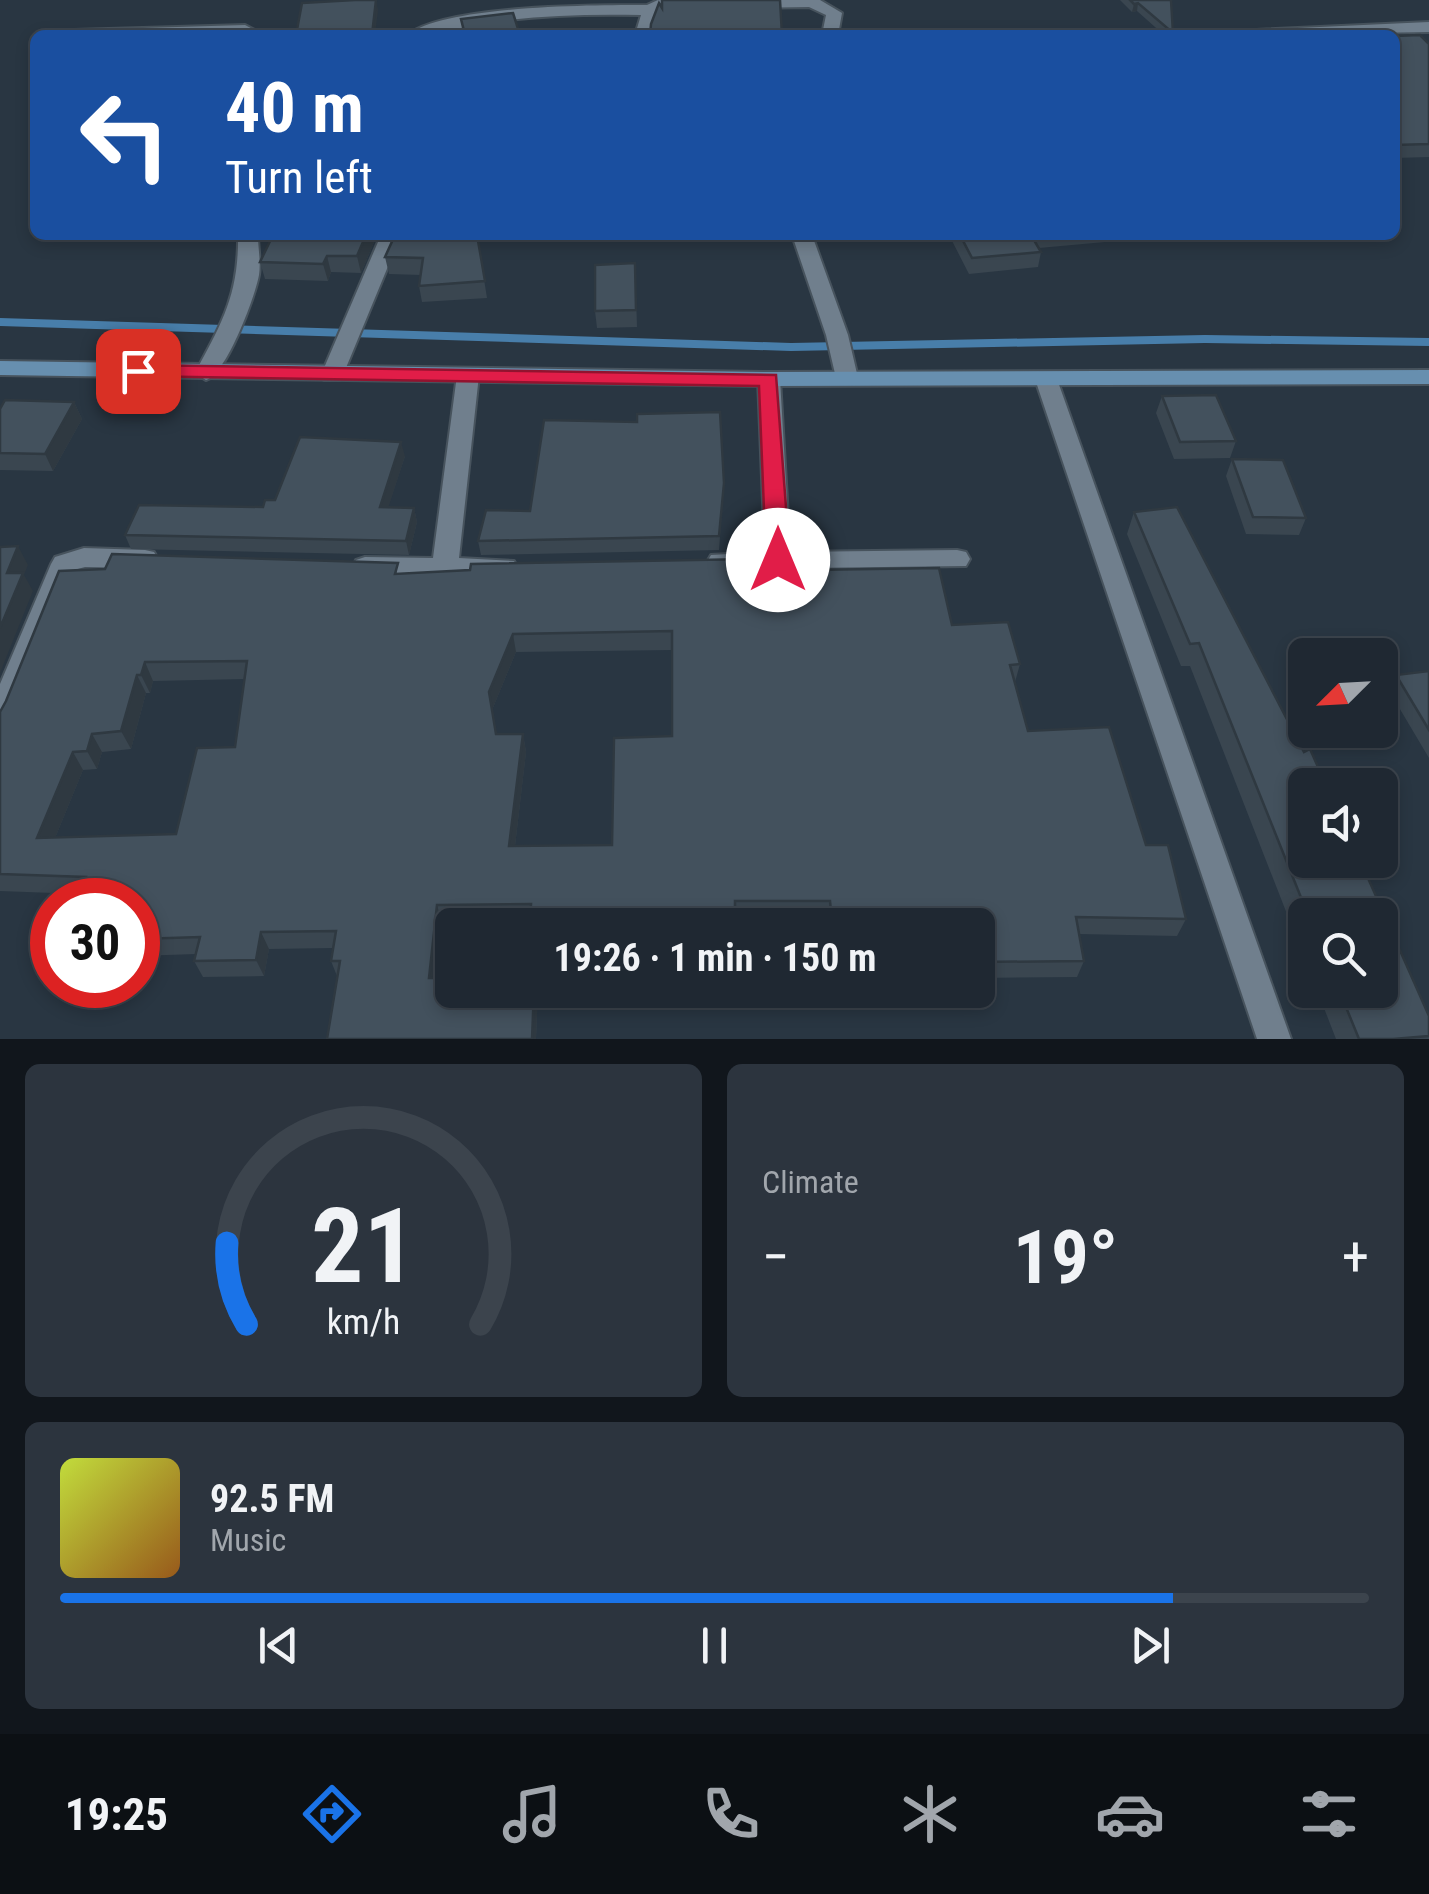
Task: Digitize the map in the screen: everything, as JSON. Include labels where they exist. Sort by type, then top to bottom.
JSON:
[{"type":"street","points":[[430,30],[507,15],[691,3]]},
{"type":"street","points":[[725,3],[821,4],[834,13],[831,30]]},
{"type":"street","points":[[646,30],[661,4]]},
{"type":"street","points":[[1352,30],[1429,26]]},
{"type":"street","points":[[206,372],[241,306],[250,272],[248,240]]},
{"type":"street","points":[[332,375],[380,272],[390,240]]},
{"type":"street","points":[[804,240],[845,368]]},
{"type":"street","points":[[0,368],[769,379],[845,368],[1046,379],[1429,376]]},
{"type":"street","points":[[446,569],[468,375]]},
{"type":"street","points":[[769,379],[778,560]]},
{"type":"street","points":[[1046,379],[1274,1039]]},
{"type":"street","points":[[0,718],[64,564],[84,557],[179,560]]},
{"type":"street","points":[[700,562],[957,559]]},
{"type":"street","points":[[331,566],[524,567]]},
{"type":"building","points":[[376,0],[373,30],[297,30],[302,3]]},
{"type":"building","points":[[780,0],[782,30],[650,30],[662,1]]},
{"type":"building","points":[[1130,0],[1171,0],[1173,30],[1138,3]]},
{"type":"building","points":[[513,13],[518,30],[464,30],[461,19]]},
{"type":"building","points":[[1420,35],[1429,44],[1429,144],[1400,145],[1400,36]]},
{"type":"building","points":[[271,240],[364,240],[357,256],[327,256],[323,264],[260,262]]},
{"type":"building","points":[[393,240],[478,240],[485,281],[419,286],[423,258],[385,257]]},
{"type":"building","points":[[963,240],[1034,240],[1041,252],[972,258]]},
{"type":"building","points":[[635,263],[636,310],[595,311],[595,265]]},
{"type":"building","points":[[1216,395],[1236,441],[1180,442],[1162,396]]},
{"type":"building","points":[[5,400],[74,402],[45,454],[0,453],[0,409]]},
{"type":"building","points":[[720,412],[724,483],[719,536],[478,541],[486,510],[530,511],[544,420],[637,422],[637,414]]},
{"type":"building","points":[[300,437],[401,442],[380,507],[414,508],[406,541],[125,535],[139,505],[263,507],[265,500],[275,500]]},
{"type":"building","points":[[1232,459],[1283,460],[1306,518],[1253,517]]},
{"type":"building","points":[[1177,507],[1288,721],[1288,748],[1302,748],[1304,752],[1310,749],[1318,768],[1288,768],[1288,865],[1199,643],[1190,644],[1134,512]]},
{"type":"building","points":[[18,546],[7,573],[23,573],[0,628],[0,547]]},
{"type":"building","points":[[112,554],[398,563],[395,574],[470,570],[471,564],[753,559],[754,571],[939,568],[952,625],[1008,622],[1020,664],[1010,665],[1028,731],[1109,727],[1146,845],[1168,845],[1186,919],[1076,917],[1084,961],[995,962],[995,908],[831,908],[830,901],[735,901],[735,908],[437,905],[429,978],[435,978],[435,1008],[533,1008],[532,1039],[327,1039],[340,961],[331,961],[336,931],[261,932],[256,960],[194,961],[200,937],[160,938],[160,878],[0,874],[0,712],[59,571],[105,569]],"holes":[[[672,631],[672,736],[614,738],[612,845],[509,846],[523,734],[496,734],[489,692],[513,634]],[[247,661],[235,747],[197,748],[176,834],[37,838],[73,752],[87,751],[92,734],[121,731],[137,675],[141,675],[145,662]]]},
{"type":"building","points":[[1429,671],[1429,730],[1398,678],[1398,675]]},
{"type":"building","points":[[1293,878],[1368,878],[1377,898],[1301,898]]},
{"type":"building","points":[[1398,946],[1429,1016],[1429,1036],[1359,1039],[1346,1008],[1398,1008]]},
{"type":"waterway","points":[[0,322],[791,347],[1205,339],[1429,342]]},
{"type":"route","points":[[138,371],[769,379],[778,560]]}]
